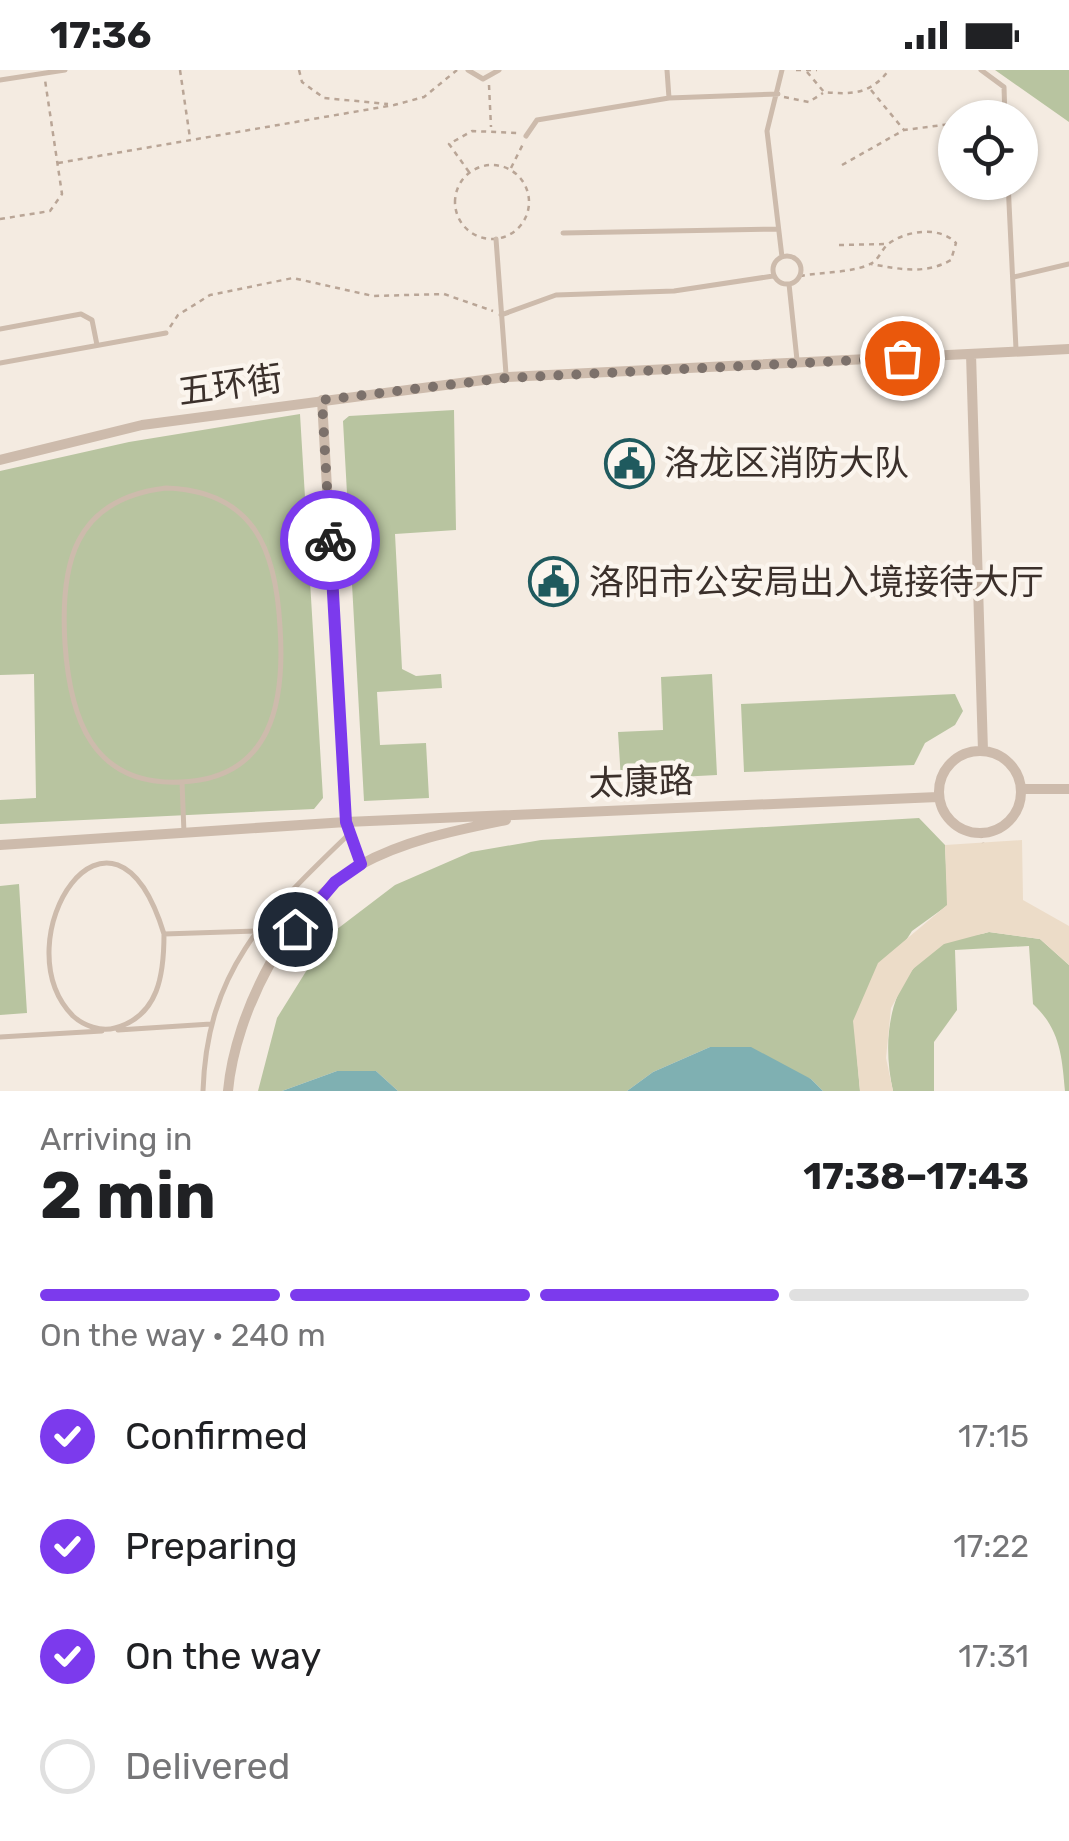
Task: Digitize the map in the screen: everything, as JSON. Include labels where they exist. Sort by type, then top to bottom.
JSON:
[{"type":"street","name":"五环街","points":[[0,460],[142,425],[506,378],[1069,348]]},
{"type":"street","points":[[971,354],[982,751]]},
{"type":"street","points":[[322,400],[348,828],[361,864]]},
{"type":"street","points":[[982,751],[1010,763],[1021,789],[1014,816],[982,838],[948,820],[938,797],[945,769],[955,758],[982,751]]},
{"type":"street","points":[[1021,789],[1069,789]]},
{"type":"street","name":"太康路","points":[[0,846],[594,811],[938,797]]},
{"type":"street","points":[[228,1091],[238,1028],[264,972],[335,882],[361,864],[432,836],[508,820],[594,811]]},
{"type":"lane","points":[[0,80],[66,70]]},
{"type":"lane","points":[[468,70],[477,78],[488,79],[500,70]]},
{"type":"lane","points":[[667,70],[669,98]]},
{"type":"lane","points":[[782,70],[767,131],[782,256]]},
{"type":"lane","points":[[980,70],[1004,87],[1004,100]]},
{"type":"lane","points":[[526,136],[538,120],[669,98],[778,94]]},
{"type":"lane","points":[[1009,200],[1016,352]]},
{"type":"lane","points":[[563,233],[778,229]]},
{"type":"lane","points":[[496,238],[506,378]]},
{"type":"lane","points":[[782,256],[799,262],[800,276],[789,284]]},
{"type":"lane","points":[[773,276],[774,262],[782,256]]},
{"type":"lane","points":[[1012,278],[1069,264]]},
{"type":"lane","points":[[501,315],[556,295],[674,292],[773,276],[789,284]]},
{"type":"lane","points":[[789,284],[798,363]]},
{"type":"lane","points":[[0,329],[81,314],[92,320],[96,346]]},
{"type":"lane","points":[[0,363],[166,333]]},
{"type":"lane","points":[[166,488],[218,499],[258,534],[278,583],[283,677],[274,719],[248,754],[211,777],[182,782],[153,780],[126,770],[102,754],[83,731],[68,690],[66,569],[83,532],[102,512],[126,498],[166,488]]},
{"type":"lane","points":[[182,782],[184,833]]},
{"type":"lane","points":[[203,1091],[204,1050],[219,993],[256,931],[348,828]]},
{"type":"lane","points":[[48,907],[42,944],[49,984],[75,1018],[106,1030],[138,1020],[148,1008],[162,976],[164,934],[145,888],[122,868],[94,864],[80,868],[55,893]]},
{"type":"lane","points":[[164,934],[256,931]]},
{"type":"lane","points":[[0,1037],[211,1024]]},
{"type":"path","points":[[180,70],[191,139]]},
{"type":"path","points":[[299,70],[302,82],[324,98],[394,105]]},
{"type":"path","points":[[58,163],[394,105],[424,96],[457,70]]},
{"type":"path","points":[[796,70],[818,70]]},
{"type":"path","points":[[778,94],[809,102],[824,92],[870,89],[889,70]]},
{"type":"path","points":[[807,72],[824,92]]},
{"type":"path","points":[[0,218],[50,211],[59,204],[62,194],[44,73]]},
{"type":"path","points":[[488,79],[491,130]]},
{"type":"path","points":[[870,89],[904,130]]},
{"type":"path","points":[[842,166],[904,130],[938,126]]},
{"type":"path","points":[[470,174],[449,144],[472,131],[526,136],[510,170]]},
{"type":"path","points":[[487,165],[510,170],[526,186],[528,209],[517,229],[496,238],[472,232],[457,212],[458,188],[470,174],[487,165]]},
{"type":"path","points":[[800,276],[871,264],[905,270],[937,268],[956,252],[956,243],[948,235],[931,231],[889,244],[839,245]]},
{"type":"path","points":[[871,264],[889,244]]},
{"type":"path","points":[[166,333],[178,315],[210,295],[293,278],[373,296],[444,294],[501,315]]},
{"type":"green space","points":[[995,70],[1069,70],[1069,122]]},
{"type":"green space","points":[[454,410],[456,530],[395,534],[402,669],[416,676],[441,674],[442,688],[377,692],[380,745],[426,743],[429,798],[364,801],[343,421],[349,416]]},
{"type":"green space","points":[[300,414],[323,798],[314,809],[0,824],[0,800],[36,798],[34,674],[0,675],[0,471],[129,442]]},
{"type":"green space","points":[[712,674],[717,775],[621,780],[618,732],[663,730],[661,677]]},
{"type":"green space","points":[[955,694],[963,711],[955,725],[925,743],[914,765],[744,772],[741,704]]},
{"type":"green space","points":[[919,818],[945,845],[948,905],[912,931],[854,1021],[860,1091],[823,1091],[811,1079],[710,1047],[653,1072],[627,1091],[398,1091],[376,1071],[337,1071],[282,1091],[258,1091],[277,1018],[328,936],[395,885],[471,852],[541,840]]},
{"type":"green space","points":[[19,884],[27,1013],[0,1015],[0,886]]},
{"type":"green space","points":[[989,932],[1040,939],[1069,965],[1069,1091],[1065,1091],[1054,1033],[1033,1004],[1029,946],[955,950],[957,1010],[934,1042],[934,1091],[893,1091],[889,1029],[900,989],[925,957],[943,944]]},
{"type":"shaded area","points":[[1022,840],[1023,900],[1069,926],[1069,965],[1040,939],[989,932],[944,944],[913,969],[891,1008],[886,1058],[893,1091],[860,1091],[853,1021],[878,963],[947,905],[945,845]]},
{"type":"water","points":[[710,1047],[751,1047],[811,1079],[823,1091],[627,1091],[653,1072]]},
{"type":"water","points":[[337,1071],[376,1071],[398,1091],[282,1091]]},
{"type":"way so far","points":[[330,540],[322,400],[506,378],[902,358]]},
{"type":"place","name":"洛龙区消防大队","points":[[629,463]]},
{"type":"place","name":"洛阳市公安局出入境接待大厅","points":[[554,582]]},
{"type":"route","points":[[295,929],[335,882],[361,864],[346,822],[330,540]]}]
